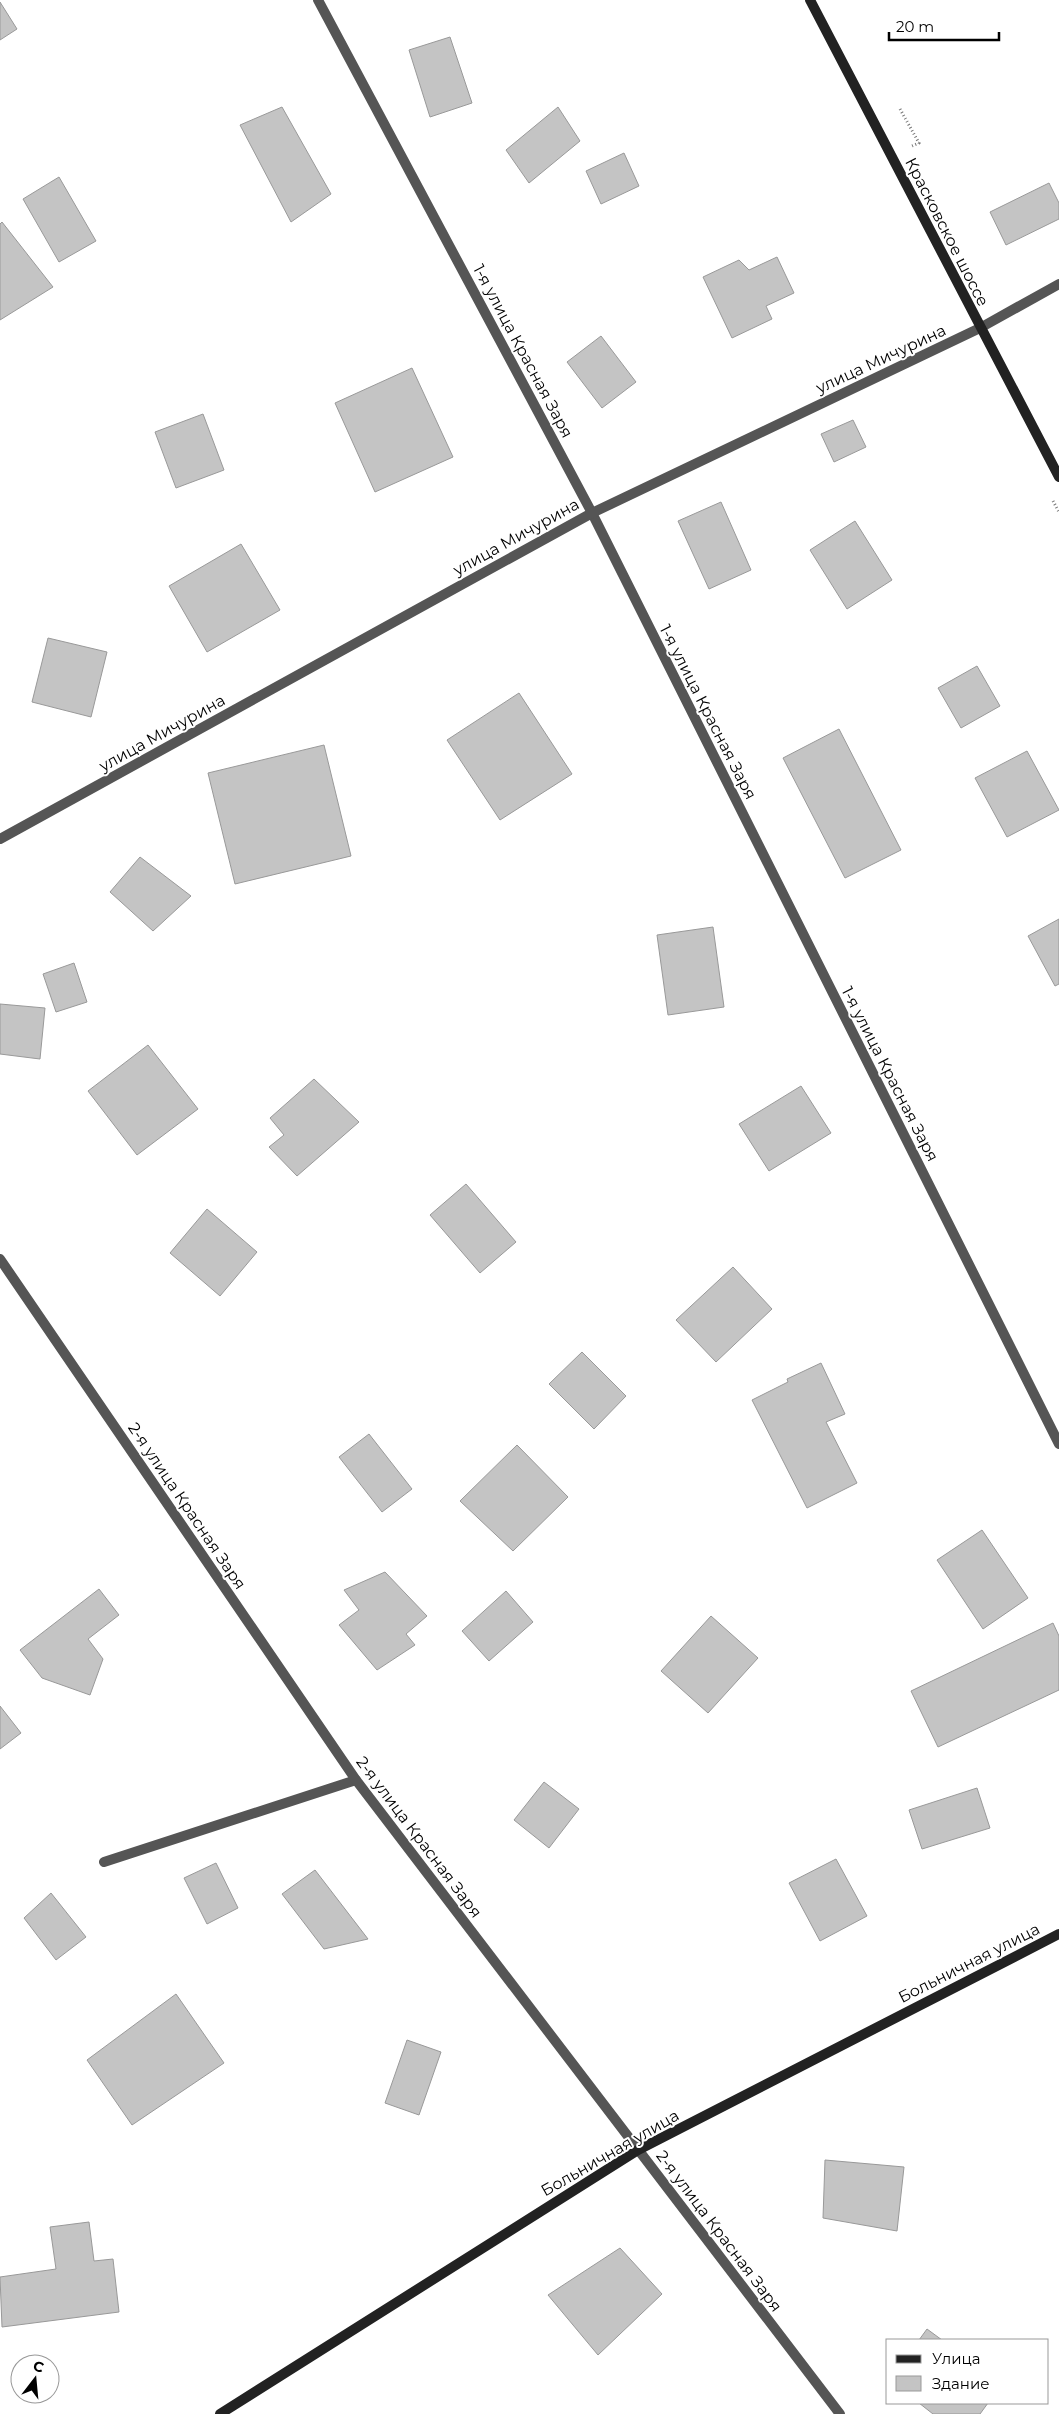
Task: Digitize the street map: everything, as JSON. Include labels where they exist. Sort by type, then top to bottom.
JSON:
[{"type":"street","name":"1-я улица Красная Заря","points":[[318,0],[592,512],[1059,1444]]},
{"type":"street","name":"Красковское шоссе","points":[[810,0],[1059,477]]},
{"type":"street","name":"улица Мичурина","points":[[0,839],[592,512],[980,328],[1059,284]]},
{"type":"street","name":"2-я улица Красная Заря","points":[[0,1259],[356,1780],[840,2414]]},
{"type":"street","points":[[104,1862],[356,1780]]},
{"type":"street","name":"Больничная улица","points":[[220,2414],[638,2150],[1059,1934]]},
{"type":"building","points":[[0,2],[17,29],[0,40]]},
{"type":"building","points":[[450,37],[472,103],[430,117],[409,50]]},
{"type":"building","points":[[282,107],[331,194],[291,222],[240,125]]},
{"type":"building","points":[[558,107],[580,141],[529,183],[506,150]]},
{"type":"building","points":[[624,153],[639,186],[601,204],[586,171]]},
{"type":"building","points":[[59,177],[96,241],[59,262],[23,199]]},
{"type":"building","points":[[1049,183],[1059,203],[1059,219],[1006,245],[990,212]]},
{"type":"building","points":[[2,222],[53,287],[0,320],[0,224]]},
{"type":"building","points":[[777,257],[794,293],[766,306],[772,319],[732,338],[703,277],[739,260],[749,270]]},
{"type":"building","points":[[601,336],[636,382],[602,408],[567,362]]},
{"type":"building","points":[[412,368],[453,457],[375,492],[335,403]]},
{"type":"building","points":[[203,414],[224,470],[176,488],[155,432]]},
{"type":"building","points":[[853,420],[866,447],[834,462],[821,434]]},
{"type":"building","points":[[721,502],[751,570],[709,589],[678,521]]},
{"type":"building","points":[[855,521],[892,580],[847,609],[810,550]]},
{"type":"building","points":[[241,544],[280,610],[207,652],[169,586]]},
{"type":"building","points":[[48,638],[107,652],[91,717],[32,702]]},
{"type":"building","points":[[977,666],[1000,706],[961,728],[938,688]]},
{"type":"building","points":[[519,693],[572,774],[500,820],[447,740]]},
{"type":"building","points":[[839,729],[901,850],[845,878],[783,758]]},
{"type":"building","points":[[324,745],[351,856],[235,884],[208,773]]},
{"type":"building","points":[[1027,751],[1059,810],[1007,837],[975,778]]},
{"type":"building","points":[[140,857],[191,896],[153,931],[110,892]]},
{"type":"building","points":[[1059,919],[1059,984],[1055,986],[1028,936]]},
{"type":"building","points":[[713,927],[724,1007],[668,1015],[657,935]]},
{"type":"building","points":[[74,963],[87,1002],[56,1012],[43,974]]},
{"type":"building","points":[[0,1004],[45,1008],[40,1059],[0,1054]]},
{"type":"building","points":[[148,1045],[198,1109],[137,1155],[88,1091]]},
{"type":"building","points":[[314,1079],[359,1122],[297,1176],[269,1147],[284,1135],[270,1118]]},
{"type":"building","points":[[801,1086],[831,1133],[769,1171],[739,1124]]},
{"type":"building","points":[[466,1184],[516,1242],[480,1273],[430,1215]]},
{"type":"building","points":[[207,1209],[257,1252],[220,1296],[170,1253]]},
{"type":"building","points":[[733,1267],[772,1309],[716,1362],[676,1320]]},
{"type":"building","points":[[582,1352],[626,1396],[594,1429],[549,1384]]},
{"type":"building","points":[[821,1363],[845,1414],[826,1422],[857,1483],[807,1508],[752,1400],[788,1382],[787,1379]]},
{"type":"building","points":[[369,1434],[412,1489],[382,1512],[339,1457]]},
{"type":"building","points":[[517,1445],[568,1497],[513,1551],[460,1501]]},
{"type":"building","points":[[982,1530],[1028,1598],[983,1629],[937,1560]]},
{"type":"building","points":[[385,1572],[427,1616],[406,1634],[415,1645],[377,1670],[339,1625],[359,1610],[344,1590]]},
{"type":"building","points":[[99,1589],[119,1615],[88,1639],[103,1659],[90,1695],[42,1678],[20,1650]]},
{"type":"building","points":[[506,1591],[533,1622],[489,1661],[462,1631]]},
{"type":"building","points":[[711,1616],[758,1658],[708,1713],[661,1671]]},
{"type":"building","points":[[1053,1623],[1059,1636],[1059,1690],[938,1747],[911,1691]]},
{"type":"building","points":[[0,1706],[21,1733],[0,1749]]},
{"type":"building","points":[[544,1782],[579,1809],[549,1848],[514,1820]]},
{"type":"building","points":[[977,1788],[990,1828],[922,1849],[909,1810]]},
{"type":"building","points":[[836,1859],[867,1916],[820,1941],[789,1883]]},
{"type":"building","points":[[216,1863],[238,1908],[207,1924],[184,1878]]},
{"type":"building","points":[[315,1870],[368,1939],[324,1949],[282,1894]]},
{"type":"building","points":[[51,1893],[86,1937],[56,1960],[24,1918]]},
{"type":"building","points":[[176,1994],[224,2063],[132,2125],[87,2060]]},
{"type":"building","points":[[407,2040],[441,2052],[419,2115],[385,2103]]},
{"type":"building","points":[[825,2160],[904,2167],[897,2231],[823,2218]]},
{"type":"building","points":[[89,2222],[94,2261],[113,2259],[119,2312],[2,2327],[0,2277],[56,2269],[50,2227]]},
{"type":"building","points":[[620,2248],[662,2294],[598,2355],[548,2295]]},
{"type":"building","points":[[927,2329],[941,2339],[920,2339]]},
{"type":"building","points":[[920,2404],[987,2404],[980,2414],[933,2414]]}]
